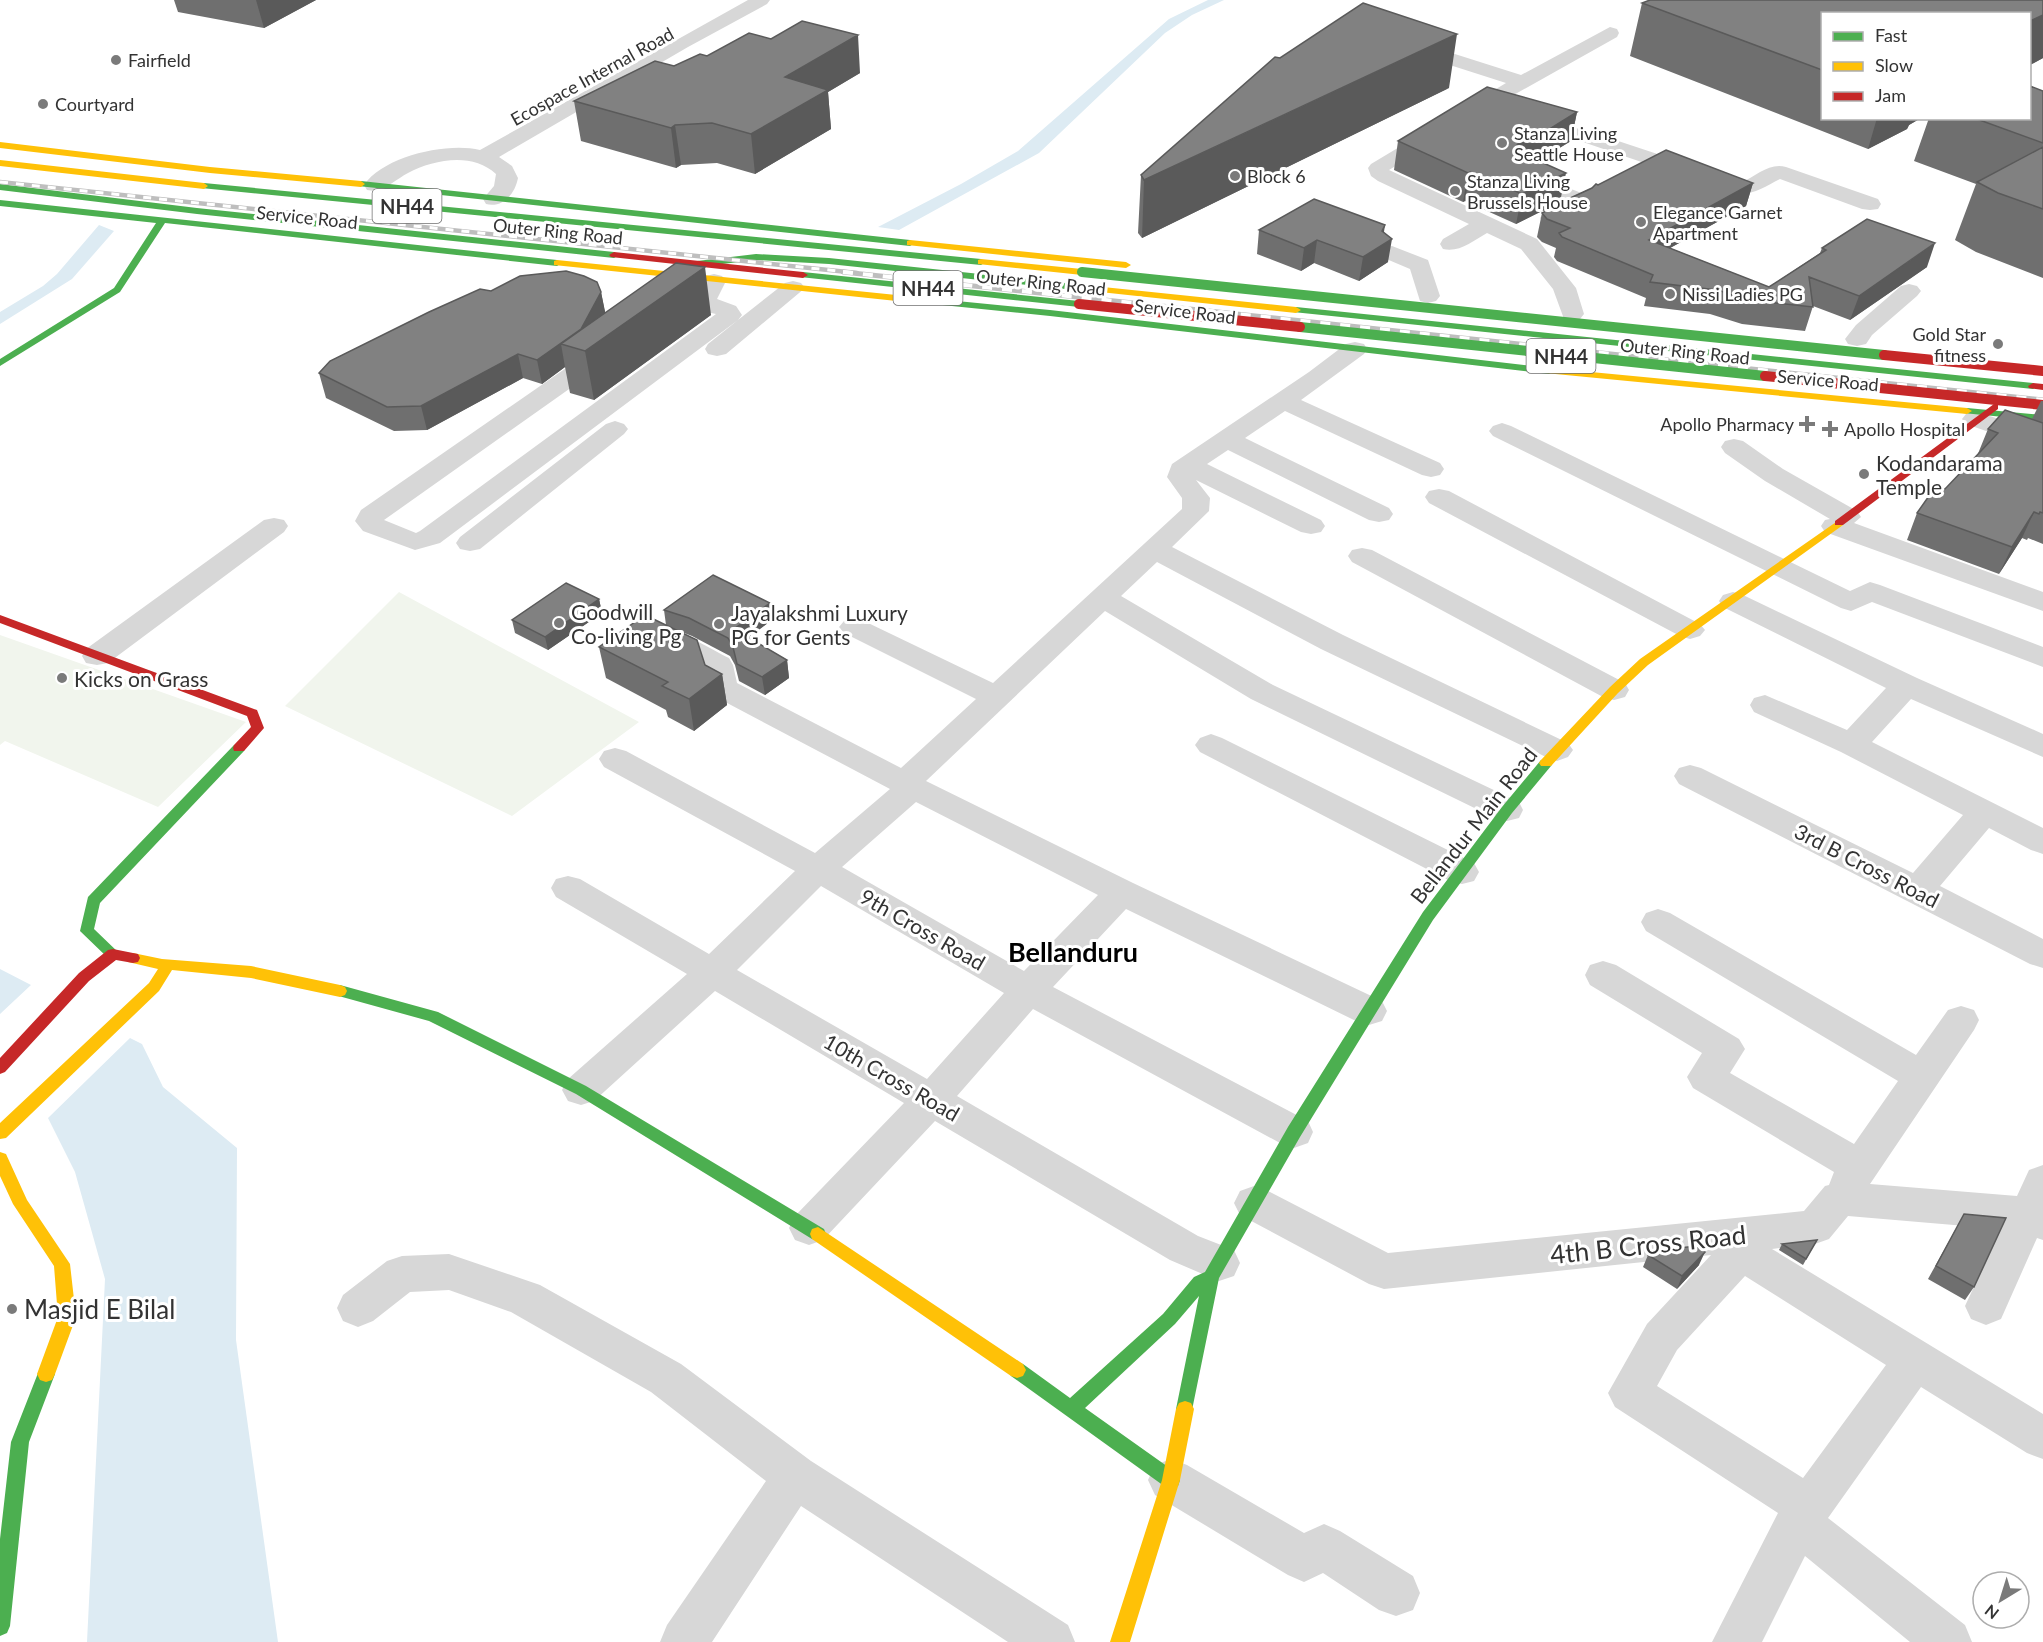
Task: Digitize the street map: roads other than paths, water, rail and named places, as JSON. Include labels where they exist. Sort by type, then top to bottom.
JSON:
[{"type":"main road","points":[[0,145],[210,170],[373,181],[493,200],[1428,296],[1572,314],[1812,338],[1857,339],[2043,362]]},
{"type":"main road","name":"Outer Ring Road","points":[[0,163],[142,179],[493,200],[600,225],[2043,371]]},
{"type":"main road","points":[[142,179],[210,170]]},
{"type":"main road","points":[[0,178],[38,182],[89,196]]},
{"type":"main road","points":[[373,181],[385,192],[446,201],[493,200]]},
{"type":"main road","name":"Outer Ring Road","points":[[0,187],[367,229],[705,282],[1078,304],[2043,405]]},
{"type":"main road","name":"Service Road","points":[[0,203],[352,240],[705,282],[793,288],[1050,313],[1355,349],[1980,415],[2043,418]]},
{"type":"main road","points":[[600,225],[609,212]]},
{"type":"main road","points":[[133,239],[147,219]]},
{"type":"main road","points":[[2,358],[117,290],[162,221]]},
{"type":"main road","points":[[352,240],[367,229]]},
{"type":"main road","points":[[705,282],[756,257],[829,261],[1833,367],[2040,384]]},
{"type":"main road","points":[[2,358],[100,289],[107,279]]},
{"type":"main road","points":[[1796,395],[1850,353],[1857,339]]},
{"type":"main road","name":"Bellandur Main Road","points":[[1072,1408],[1169,1319],[1200,1282],[1215,1270],[1294,1132],[1428,916],[1507,810],[1557,750],[1644,662],[1841,521],[1980,415],[2040,384]]},
{"type":"main road","points":[[0,619],[253,714],[258,728],[93,901],[87,931],[112,954],[168,964],[251,972],[339,991],[433,1016],[581,1090],[809,1228],[1072,1408],[1171,1480]]},
{"type":"main road","points":[[0,1068],[84,977],[112,954]]},
{"type":"main road","points":[[0,1133],[154,987],[168,964]]},
{"type":"main road","points":[[0,1159],[21,1204],[62,1264],[67,1317],[20,1442],[0,1626]]},
{"type":"main road","points":[[1120,1642],[1171,1480],[1215,1270]]},
{"type":"main road","points":[[7,1454],[20,1442]]},
{"type":"street","name":"Ecospace Internal Road","points":[[455,154],[742,2]]},
{"type":"street","name":"Ecospace Internal Road","points":[[483,157],[742,2]]},
{"type":"street","points":[[1572,314],[1564,288],[1529,244],[1378,172],[1378,168],[1480,106],[1610,33]]},
{"type":"street","points":[[1393,40],[1522,82]]},
{"type":"street","points":[[1480,106],[1590,138],[1740,188],[1747,188],[1779,171],[1870,204]]},
{"type":"street","name":"Ecospace Internal Road","points":[[373,181],[417,161],[455,154],[483,157],[499,165],[508,175],[493,200]]},
{"type":"street","points":[[1514,235],[1581,201],[1523,176]]},
{"type":"street","points":[[1451,244],[1486,224]]},
{"type":"street","points":[[1392,253],[1420,265],[1428,296]]},
{"type":"street","points":[[705,282],[730,315],[430,537],[415,542],[373,525],[369,521],[371,516],[543,398],[674,302],[684,300],[705,282]]},
{"type":"street","points":[[470,543],[793,288]]},
{"type":"street","points":[[1857,339],[1864,330],[1909,291]]},
{"type":"street","points":[[581,1090],[712,973],[1101,597],[1195,511],[1196,498],[1180,477],[1180,470],[1283,401],[1355,349]]},
{"type":"street","points":[[543,398],[596,415]]},
{"type":"street","points":[[1283,401],[1431,469]]},
{"type":"street","points":[[1980,415],[2043,442]]},
{"type":"street","points":[[1502,431],[1851,602],[1870,591],[2043,658]]},
{"type":"street","points":[[1226,439],[1379,514]]},
{"type":"street","points":[[1734,447],[1841,521],[2043,602]]},
{"type":"street","points":[[1187,465],[1311,526]]},
{"type":"street","points":[[1439,498],[1690,630]]},
{"type":"street","points":[[97,656],[274,526]]},
{"type":"street","points":[[1154,549],[1332,642],[1557,750]]},
{"type":"street","points":[[1362,556],[1614,690]]},
{"type":"street","points":[[1101,597],[1262,692],[1507,810]]},
{"type":"street","points":[[1732,601],[1906,685],[2043,746]]},
{"type":"street","points":[[854,627],[997,697]]},
{"type":"street","points":[[662,637],[718,665],[723,688],[908,785],[1121,892],[1369,1011]]},
{"type":"street","points":[[1852,746],[1906,685]]},
{"type":"street","points":[[1765,705],[2043,842]]},
{"type":"street","points":[[1211,745],[1462,872]]},
{"type":"street","name":"9th Cross Road","points":[[615,759],[818,869],[1028,990],[1294,1132]]},
{"type":"street","name":"3rd B Cross Road","points":[[1690,776],[2043,955]]},
{"type":"street","points":[[1918,890],[1984,812]]},
{"type":"street","name":"10th Cross Road","points":[[568,888],[1184,1248],[1215,1270]]},
{"type":"street","points":[[809,1228],[931,1100],[1028,990],[1121,892]]},
{"type":"street","points":[[1658,922],[1922,1077]]},
{"type":"street","points":[[1603,975],[1726,1049],[1706,1077],[1849,1182],[2037,1206],[1986,1306]]},
{"type":"street","name":"4th B Cross Road","points":[[1254,1203],[1384,1271],[1737,1242],[1815,1227],[1849,1182],[1961,1020]]},
{"type":"street","points":[[1948,1642],[1804,1514],[1630,1393],[1662,1337],[1737,1242],[1761,1265],[2043,1438]]},
{"type":"street","points":[[358,1308],[402,1274],[449,1272],[525,1298],[666,1378],[795,1476],[1051,1642]]},
{"type":"street","points":[[1736,1642],[1804,1514],[1916,1359]]},
{"type":"street","points":[[684,1642],[795,1476]]},
{"type":"street","points":[[1171,1480],[1304,1559],[1324,1547],[1396,1593]]},
{"type":"railway","points":[[0,182],[857,273]]},
{"type":"railway","points":[[843,272],[2043,400]]},
{"type":"place","name":"Fairfield","points":[[116,60]]},
{"type":"place","name":"Courtyard","points":[[43,104]]},
{"type":"place","name":"Stanza Living Seattle House","points":[[1502,143]]},
{"type":"place","name":"Block 6","points":[[1235,176]]},
{"type":"place","name":"Stanza Living Brussels House","points":[[1455,191]]},
{"type":"place","name":"Elegance Garnet Apartment","points":[[1641,222]]},
{"type":"place","name":"Nissi Ladies PG","points":[[1670,294]]},
{"type":"place","name":"Gold Star fitness","points":[[1998,344]]},
{"type":"place","name":"Apollo Pharmacy","points":[[1807,424]]},
{"type":"place","name":"Apollo Hospital","points":[[1830,429]]},
{"type":"place","name":"Kodandarama Temple","points":[[1864,474]]},
{"type":"place","name":"Goodwill Co-living Pg","points":[[559,623]]},
{"type":"place","name":"Jayalakshmi Luxury PG for Gents","points":[[719,624]]},
{"type":"place","name":"Kicks on Grass","points":[[62,678]]},
{"type":"place","name":"Masjid E Bilal","points":[[12,1309]]},
{"type":"district","name":"Bellanduru","points":[[1073,951]]}]
